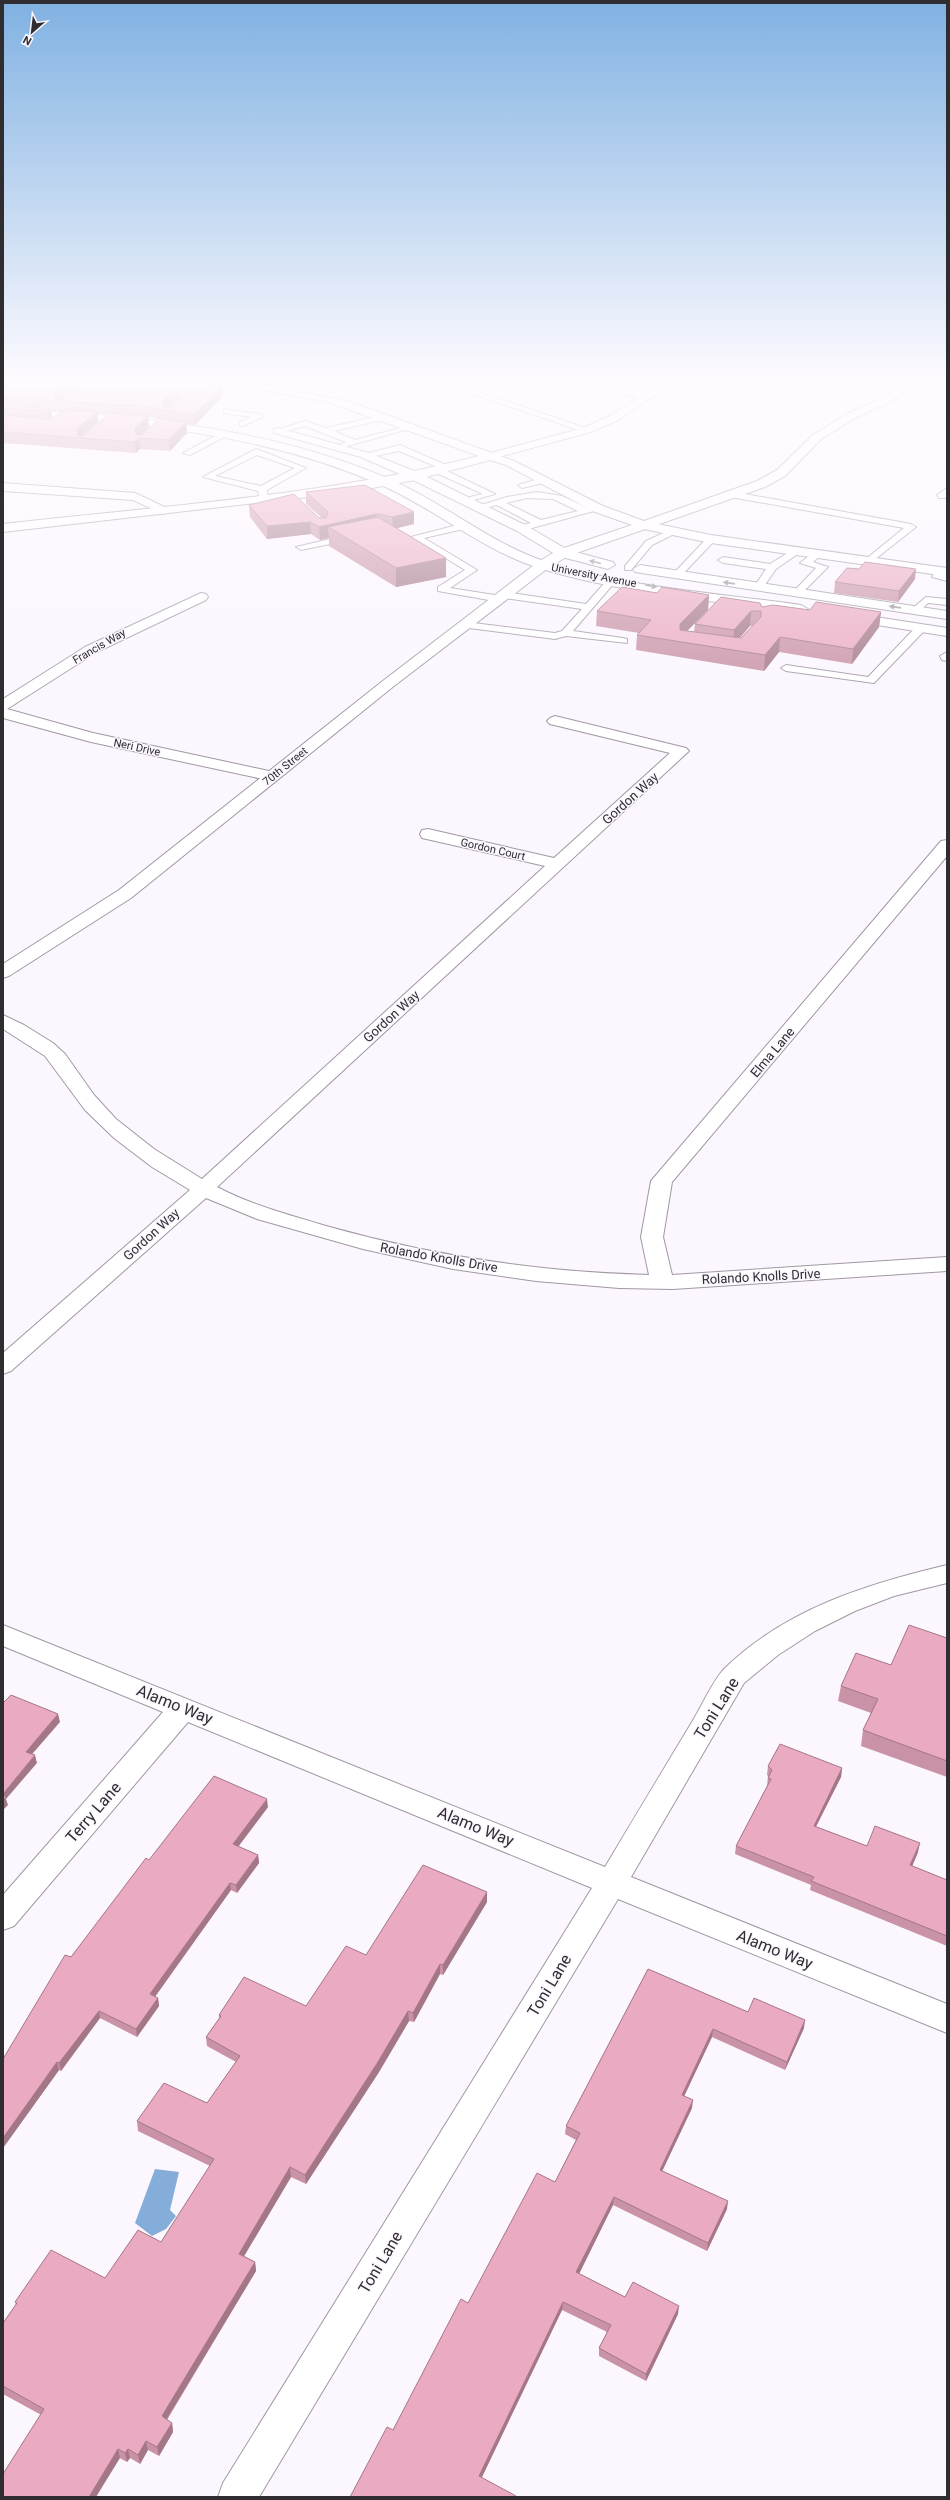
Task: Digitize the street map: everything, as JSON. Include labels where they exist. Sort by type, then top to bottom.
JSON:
[{"type":"street","points":[[101,497],[110,502],[109,516]]},
{"type":"street","points":[[131,497],[135,497],[165,510]]},
{"type":"street","points":[[3,528],[165,510],[247,497]]},
{"type":"street","name":"University Avenue","points":[[412,497],[503,547],[543,565],[612,580],[726,598],[772,610],[814,611]]},
{"type":"street","name":"University Avenue","points":[[458,497],[522,528],[563,553],[598,563],[947,615]]},
{"type":"street","points":[[576,497],[599,509],[643,525],[673,532],[711,539],[945,573]]},
{"type":"street","name":"70th Street","points":[[3,972],[125,894],[272,776],[543,565],[563,553],[729,497]]},
{"type":"street","name":"Francis Way","points":[[3,706],[90,650],[201,597]]},
{"type":"street","points":[[837,615],[947,632]]},
{"type":"street","name":"Neri Drive","points":[[3,713],[91,737],[272,776]]},
{"type":"street","name":"Gordon Way","points":[[3,1366],[204,1189],[681,751],[555,721]]},
{"type":"street","name":"Gordon Court","points":[[428,834],[557,864]]},
{"type":"street","name":"Elma Lane","points":[[662,1282],[652,1237],[662,1181],[947,845]]},
{"type":"street","name":"Rolando Knolls Drive","points":[[3,1021],[39,1043],[57,1057],[70,1077],[97,1111],[133,1142],[166,1166],[204,1189],[299,1224],[392,1250],[468,1264],[531,1273],[606,1280],[662,1282],[947,1264]]},
{"type":"street","name":"Toni Lane","points":[[237,2497],[612,1882],[734,1676],[780,1640],[805,1624],[846,1604],[889,1588],[947,1574]]},
{"type":"street","name":"Alamo Way","points":[[3,1635],[612,1882],[947,2020]]},
{"type":"street","name":"Terry Lane","points":[[3,1917],[183,1708]]},
{"type":"lane","points":[[292,497],[302,506]]},
{"type":"lane","points":[[465,500],[480,497]]},
{"type":"lane","points":[[479,507],[525,497]]},
{"type":"lane","points":[[546,497],[555,497],[586,512]]},
{"type":"lane","points":[[743,497],[911,527],[869,561]]},
{"type":"lane","points":[[499,503],[539,523]]},
{"type":"lane","points":[[522,528],[599,509]]},
{"type":"lane","points":[[465,526],[412,536],[472,570],[441,588],[589,607]]},
{"type":"lane","points":[[628,568],[649,543],[673,532]]},
{"type":"lane","points":[[302,546],[362,534]]},
{"type":"lane","points":[[677,575],[711,539]]},
{"type":"lane","points":[[759,587],[772,567],[797,551]]},
{"type":"lane","points":[[797,593],[823,567],[805,563],[817,554]]},
{"type":"lane","points":[[694,556],[705,557]]},
{"type":"lane","points":[[723,560],[772,567]]},
{"type":"lane","points":[[566,633],[612,580]]},
{"type":"lane","points":[[716,609],[726,598]]},
{"type":"lane","points":[[916,610],[926,600],[947,602]]},
{"type":"lane","points":[[465,625],[555,636],[566,633],[623,640]]},
{"type":"lane","points":[[786,668],[870,681],[921,628]]},
{"type":"water","points":[[155,2169],[179,2172],[170,2210],[176,2216],[166,2229],[152,2236],[135,2223]]},
{"type":"building","points":[[283,497],[297,497],[319,518],[326,518],[328,512],[311,497],[386,497],[414,512],[392,517],[376,514],[319,527],[310,522],[267,526],[249,505]]},
{"type":"building","points":[[378,517],[446,558],[396,568],[328,527]]},
{"type":"building","points":[[865,562],[916,569],[899,591],[835,582],[847,568],[859,569]]},
{"type":"building","points":[[622,587],[657,593],[662,587],[709,595],[680,624],[680,630],[741,638],[761,617],[761,611],[751,611],[734,630],[695,624],[721,597],[760,603],[762,607],[773,605],[810,610],[816,602],[881,612],[853,649],[780,637],[765,655],[637,635],[651,620],[597,611]]},
{"type":"building","points":[[909,1625],[947,1638],[947,1761],[863,1730],[878,1699],[841,1686],[856,1653],[891,1665]]},
{"type":"building","points":[[11,1695],[58,1714],[26,1752],[35,1755],[3,1794],[3,1703]]},
{"type":"building","points":[[780,1744],[842,1768],[814,1826],[867,1846],[875,1826],[920,1843],[910,1865],[947,1880],[947,1936],[811,1881],[814,1877],[736,1846],[771,1779],[768,1778],[772,1770],[768,1766]]},
{"type":"building","points":[[214,1776],[267,1799],[233,1844],[258,1855],[236,1885],[230,1883],[150,1994],[158,1998],[136,2029],[99,2011],[59,2063],[57,2062],[3,2138],[3,2059],[65,1955],[71,1957],[146,1858],[149,1860]]},
{"type":"building","points":[[423,1865],[487,1892],[443,1965],[440,1964],[413,2013],[408,2011],[378,2062],[305,2175],[290,2167],[239,2254],[255,2262],[162,2416],[172,2423],[157,2447],[146,2441],[138,2455],[128,2449],[125,2453],[118,2449],[89,2497],[3,2497],[3,2474],[44,2409],[3,2386],[3,2323],[17,2303],[15,2302],[51,2250],[105,2278],[138,2230],[161,2242],[214,2159],[137,2121],[164,2083],[207,2103],[240,2056],[206,2037],[221,2016],[219,2015],[244,1977],[306,2006],[346,1946],[366,1955]]},
{"type":"building","points":[[648,1969],[748,2012],[754,1998],[805,2020],[787,2062],[713,2029],[682,2095],[693,2100],[660,2170],[728,2201],[708,2243],[614,2197],[576,2272],[625,2297],[633,2282],[679,2306],[646,2374],[599,2348],[611,2325],[563,2302],[479,2476],[516,2496],[515,2497],[350,2497],[387,2427],[393,2430],[461,2299],[468,2303],[537,2173],[555,2182],[580,2133],[566,2126]]}]
